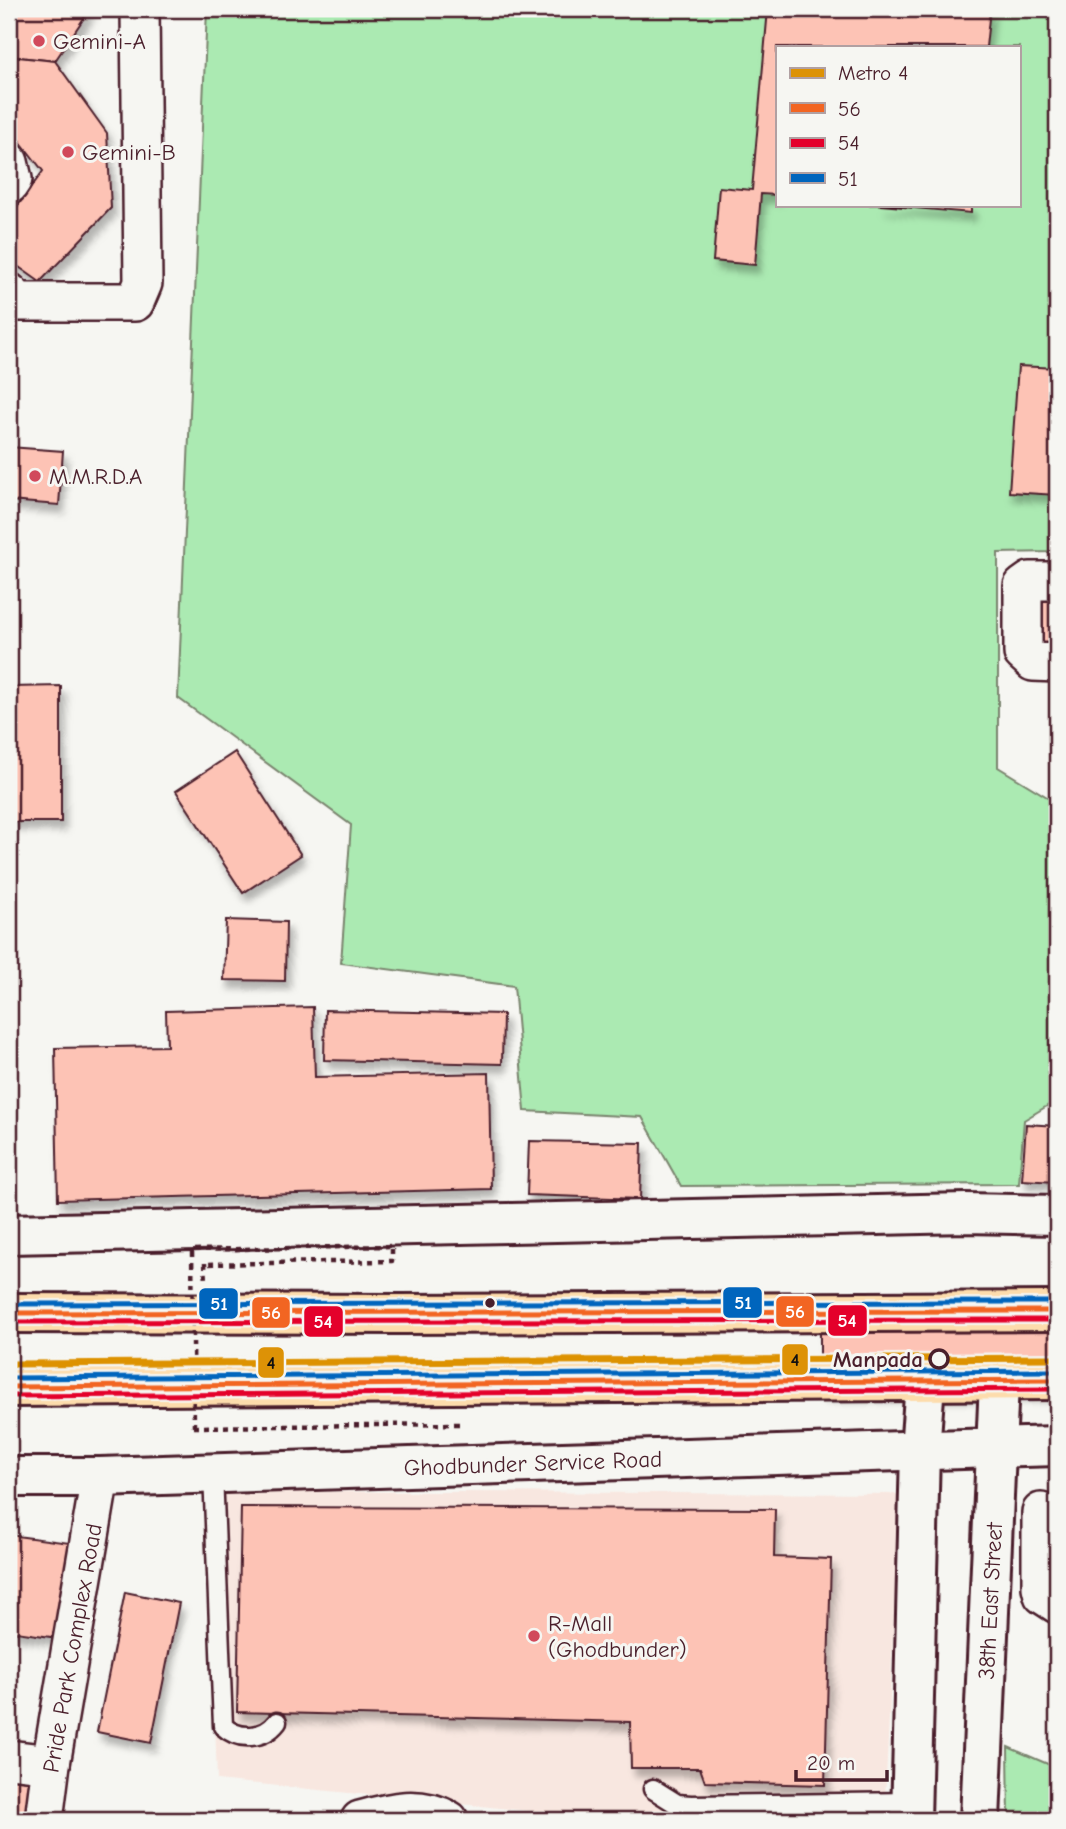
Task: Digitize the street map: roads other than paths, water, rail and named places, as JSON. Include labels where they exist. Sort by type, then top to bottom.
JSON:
[{"type":"main road","points":[[9,1312],[452,1314],[1057,1311]]},
{"type":"main road","points":[[9,1387],[925,1383],[1057,1380]]},
{"type":"street","points":[[9,292],[19,302],[135,302],[143,283],[139,9]]},
{"type":"street","points":[[9,162],[13,179],[9,185]]},
{"type":"street","points":[[1057,581],[1030,581],[1023,586],[1023,653],[1045,663],[1057,691]]},
{"type":"street","points":[[9,1234],[966,1213],[1057,1215]]},
{"type":"street","name":"38th East Street","points":[[980,1820],[999,1381]]},
{"type":"street","points":[[911,1811],[920,1450],[925,1383]]},
{"type":"street","name":"Ghodbunder Service Road","points":[[9,1477],[100,1477],[1057,1446]]},
{"type":"street","name":"Pride Park Complex Road","points":[[44,1820],[51,1764],[100,1477]]},
{"type":"street","points":[[1041,1512],[1041,1587],[1043,1595],[1057,1604]]},
{"type":"street","points":[[9,1759],[51,1764]]},
{"type":"street","points":[[360,1820],[397,1810],[430,1811],[449,1820]]},
{"type":"lane","points":[[213,1473],[223,1726],[240,1737],[260,1735],[271,1730],[277,1722]]},
{"type":"lane","points":[[653,1789],[677,1804],[911,1811]]},
{"type":"metro line","name":"4","points":[[9,1364],[1057,1358]]},
{"type":"place","name":"Gemini-A","points":[[39,41]]},
{"type":"place","name":"Gemini-B","points":[[68,152]]},
{"type":"place","name":"M.M.R.D.A","points":[[35,476]]},
{"type":"place","name":"Manpada","points":[[939,1359]]},
{"type":"place","name":"R-Mall (Ghodbunder)","points":[[534,1636]]}]
